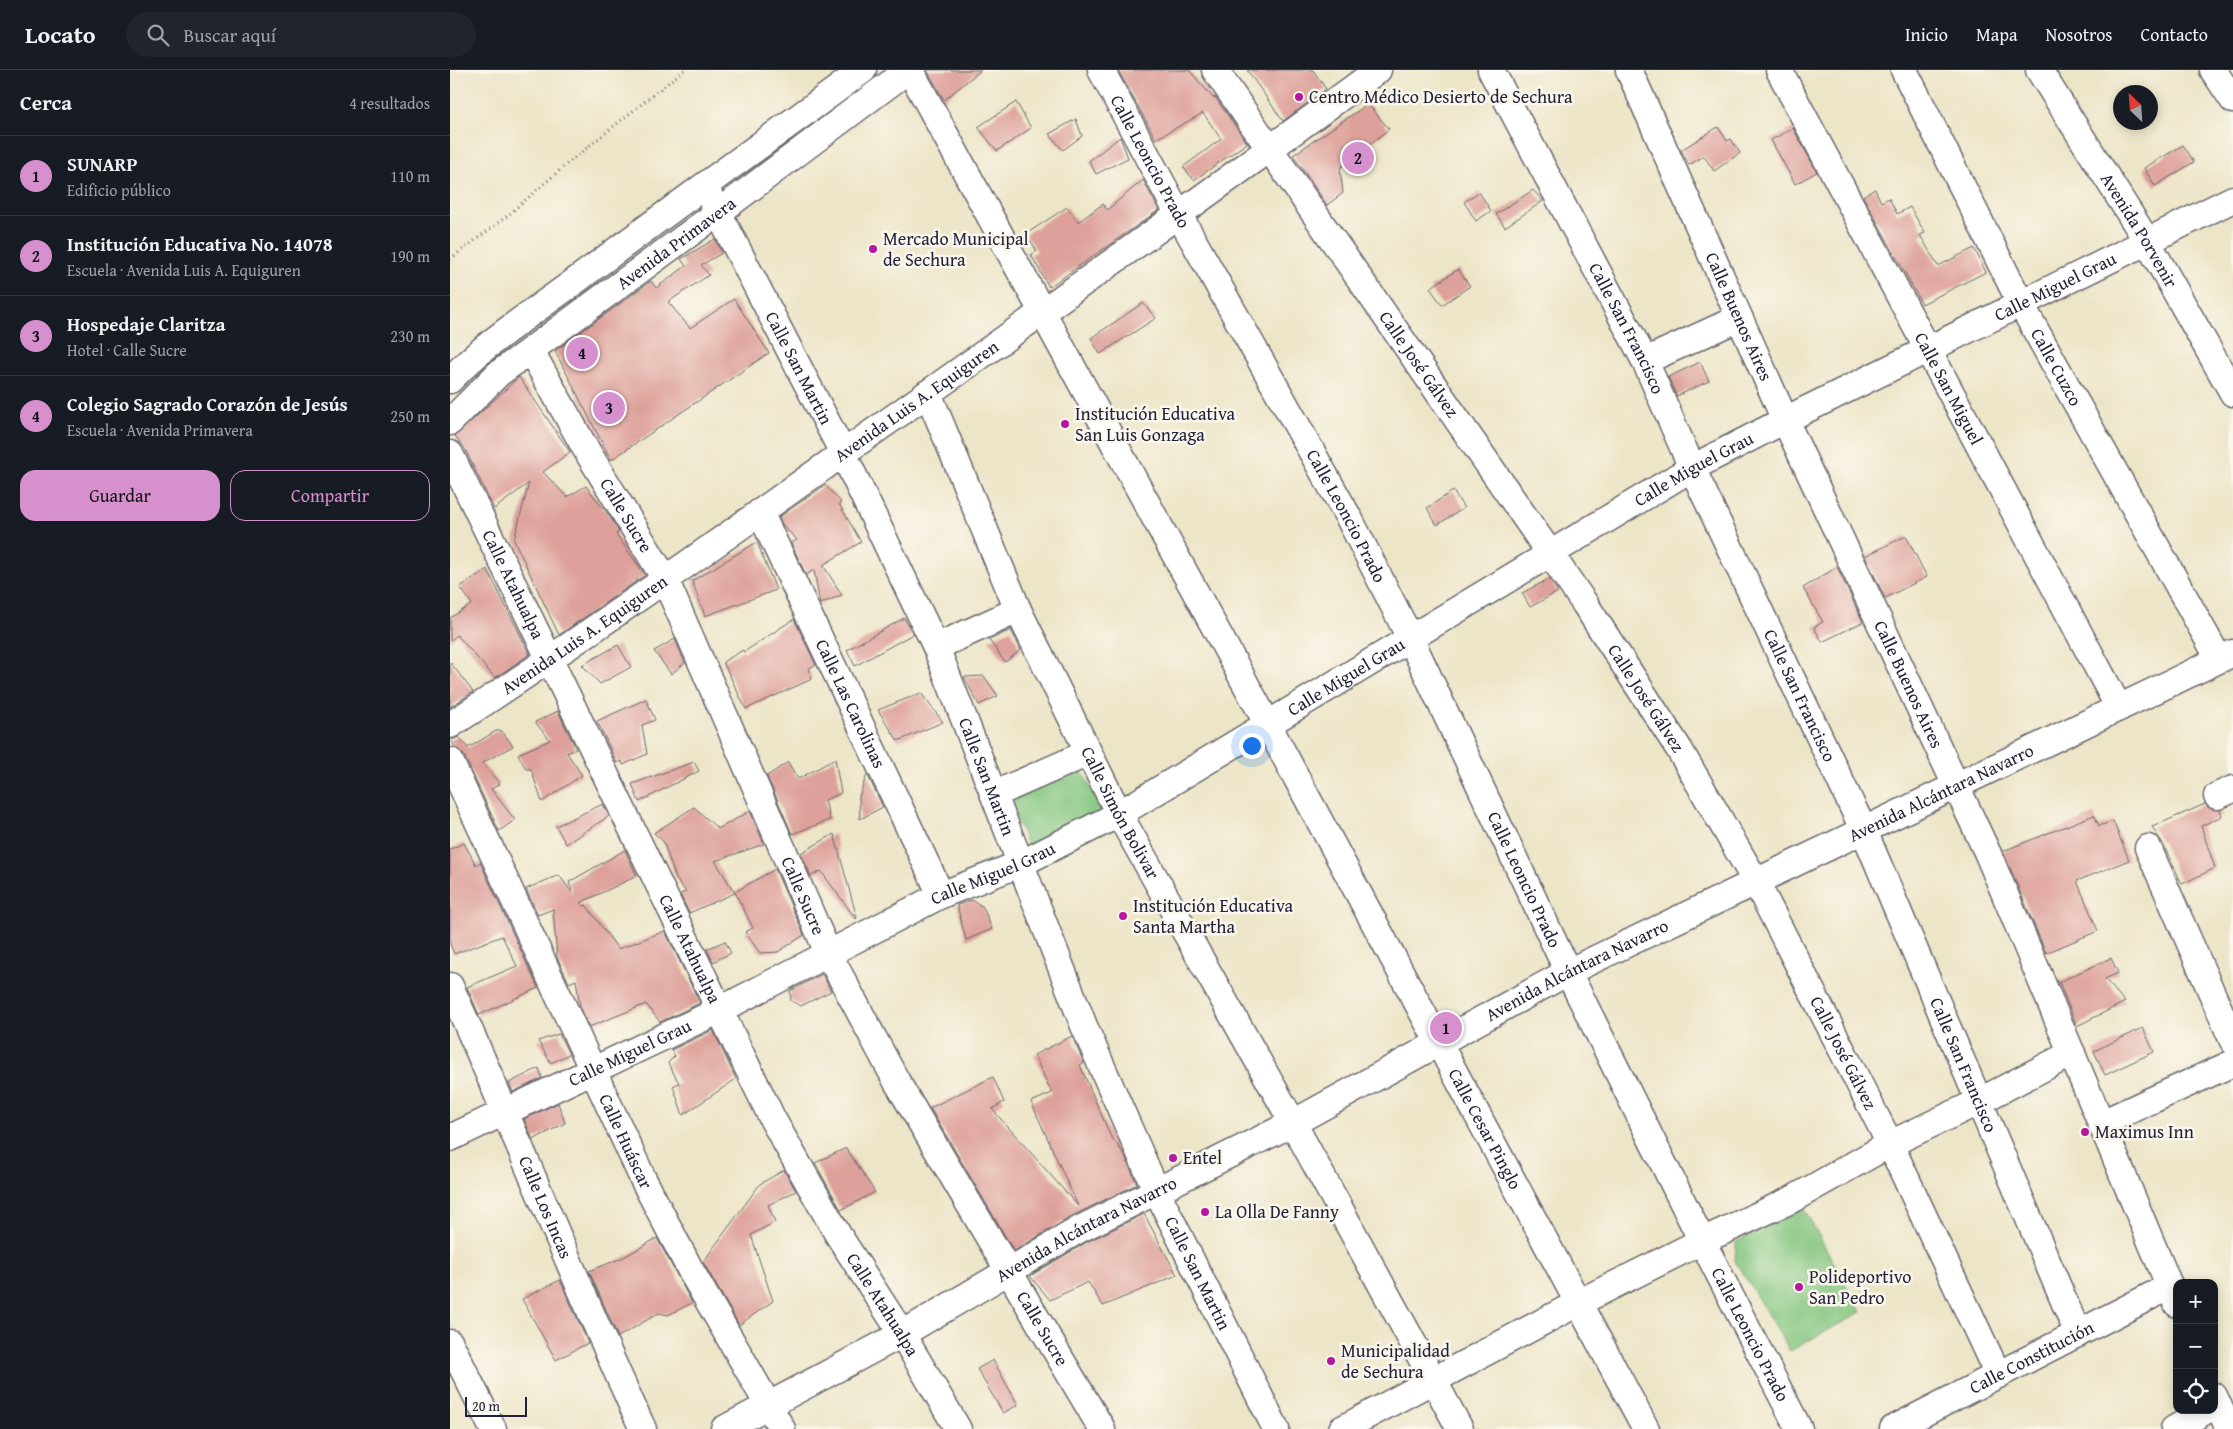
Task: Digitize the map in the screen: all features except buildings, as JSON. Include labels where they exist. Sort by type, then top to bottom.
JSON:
[{"type":"street","name":"Avenida Primavera","points":[[450,380],[460,369],[518,323],[863,70]]},
{"type":"street","name":"Avenida Primavera","points":[[450,422],[498,374],[720,212],[909,70]]},
{"type":"street","name":"Calle Cesar Pinglo","points":[[909,70],[1267,723],[1646,1429]]},
{"type":"street","name":"Calle Leoncio Prado","points":[[1101,70],[1179,215],[1350,520],[1410,638],[1568,972],[1702,1241],[1799,1429]]},
{"type":"street","name":"Calle José Gálvez","points":[[1215,70],[1585,604],[1680,750],[1756,882],[1890,1144],[1998,1375]]},
{"type":"street","name":"Avenida Luis A. Equiguren","points":[[450,725],[551,660],[843,454],[1179,215],[1378,70]]},
{"type":"street","name":"Calle San Francisco","points":[[1491,70],[1645,360],[1692,468],[1864,831],[2078,1334]]},
{"type":"street","name":"Calle Buenos Aires","points":[[1629,70],[1784,420],[1988,854],[2173,1295]]},
{"type":"street","name":"Calle San Miguel","points":[[1779,70],[2119,708]]},
{"type":"street","name":"Calle Cuzco","points":[[1904,70],[2021,304],[2226,656]]},
{"type":"street","name":"Avenida Porvenir","points":[[2039,70],[2147,241],[2233,393]]},
{"type":"street","points":[[2213,70],[2233,100]]},
{"type":"street","name":"Calle San Martin","points":[[705,187],[720,212],[843,454],[936,647],[1084,1026],[1157,1192],[1276,1429]]},
{"type":"street","name":"Calle Miguel Grau","points":[[450,1138],[718,1010],[941,896],[1022,864],[1119,814],[1692,468],[1784,420],[2233,199]]},
{"type":"street","points":[[1645,360],[1739,318]]},
{"type":"street","name":"Calle Sucre","points":[[530,351],[584,446],[665,579],[828,953],[897,1082],[1102,1429]]},
{"type":"street","name":"Calle Simón Bolivar","points":[[928,393],[1018,610],[1119,814],[1293,1122],[1460,1429]]},
{"type":"street","name":"Calle Atahualpa","points":[[450,454],[773,1120],[837,1233],[902,1334],[958,1429]]},
{"type":"street","name":"Calle Las Carolinas","points":[[760,512],[941,896]]},
{"type":"street","points":[[936,647],[1018,610]]},
{"type":"street","name":"Avenida Alcántara Navarro","points":[[724,1429],[902,1334],[1080,1229],[1157,1192],[1293,1122],[1568,972],[2226,656]]},
{"type":"street","points":[[995,794],[1088,753]]},
{"type":"street","name":"Calle Huáscar","points":[[450,761],[594,1069],[643,1180],[691,1271],[782,1429]]},
{"type":"street","points":[[2148,848],[2233,1041]]},
{"type":"street","name":"Calle Los Incas","points":[[450,986],[506,1111],[587,1309],[643,1429]]},
{"type":"street","points":[[1342,1429],[1578,1303],[1702,1241],[1791,1200],[1890,1144],[1980,1101],[2072,1053]]},
{"type":"street","points":[[2102,1123],[2233,1063]]},
{"type":"street","name":"Calle Constitución","points":[[1909,1426],[1998,1375],[2078,1334],[2173,1295]]},
{"type":"street","points":[[450,1342],[493,1429]]},
{"type":"street","points":[[2218,1406],[2229,1429]]},
{"type":"street","points":[[2174,1429],[2200,1414]]},
{"type":"path","points":[[450,259],[506,217],[684,70]]},
{"type":"green space","points":[[1080,768],[1104,813],[1030,852],[1009,801]]},
{"type":"green space","name":"Polideportivo San Pedro","points":[[1802,1205],[1861,1312],[1790,1351],[1735,1261],[1736,1242]]},
{"type":"place","name":"Centro Médico Desierto de Sechura","points":[[1299,97]]},
{"type":"place","name":"Institución Educativa No. 14078","points":[[1358,158]]},
{"type":"place","name":"Mercado Municipal de Sechura","points":[[873,249]]},
{"type":"place","name":"Colegio Sagrado Corazón de Jesús","points":[[582,353]]},
{"type":"place","name":"Hospedaje Claritza","points":[[609,408]]},
{"type":"place","name":"Institución Educativa San Luis Gonzaga","points":[[1065,424]]},
{"type":"place","name":"Institución Educativa Santa Martha","points":[[1123,916]]},
{"type":"place","name":"SUNARP","points":[[1446,1028]]},
{"type":"place","name":"Maximus Inn","points":[[2085,1132]]},
{"type":"place","name":"Entel","points":[[1173,1158]]},
{"type":"place","name":"La Olla De Fanny","points":[[1205,1212]]},
{"type":"place","name":"Polideportivo San Pedro","points":[[1799,1287]]},
{"type":"place","name":"Municipalidad de Sechura","points":[[1331,1361]]}]
